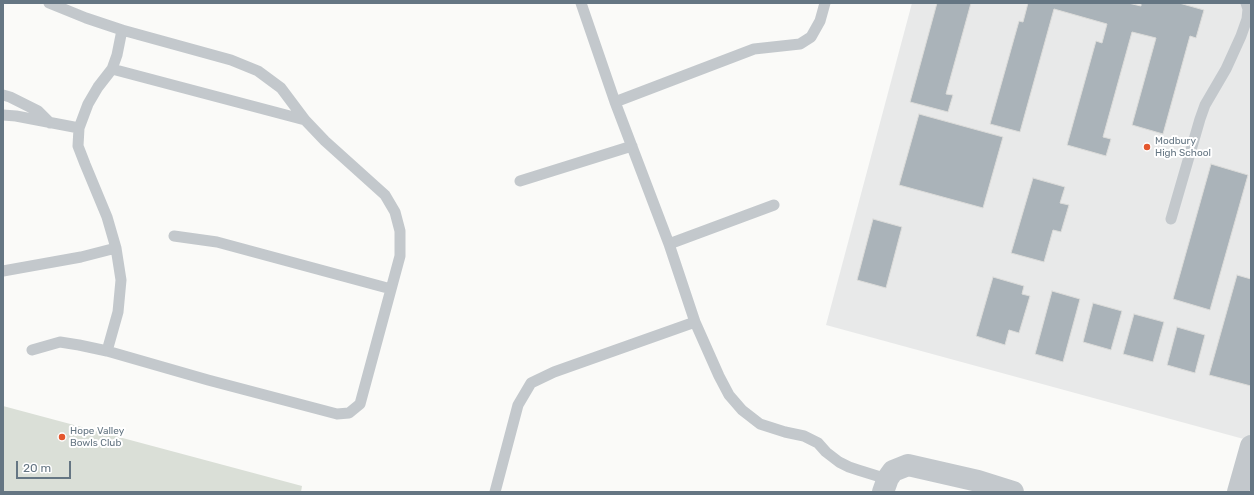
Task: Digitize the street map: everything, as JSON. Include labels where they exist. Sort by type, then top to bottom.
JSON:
[{"type":"street","points":[[1238,492],[1251,446]]},
{"type":"street","points":[[885,485],[893,471],[908,465],[978,481],[1013,492]]},
{"type":"lane","points":[[32,350],[60,342],[80,345],[107,351],[208,380],[337,414],[349,413],[360,404],[400,256],[400,231],[395,212],[385,195],[325,141],[305,120],[281,88],[258,71],[231,60],[122,30],[86,18],[49,3]]},
{"type":"lane","points":[[581,3],[615,102],[669,244],[695,322],[729,395],[742,410],[760,424],[784,432],[804,436],[818,443],[835,458],[849,467],[872,474],[885,485]]},
{"type":"lane","points":[[615,102],[754,49],[800,44],[811,37],[820,22],[825,3]]},
{"type":"lane","points":[[1171,219],[1205,105],[1226,69],[1247,19],[1248,10],[1246,3]]},
{"type":"lane","points":[[107,351],[118,312],[121,280],[116,248],[107,217],[78,146],[79,128],[88,104],[112,69],[117,55],[122,30]]},
{"type":"lane","points":[[112,69],[305,120]]},
{"type":"lane","points":[[3,95],[16,99],[38,111],[50,123]]},
{"type":"lane","points":[[3,116],[16,116],[79,128]]},
{"type":"lane","points":[[520,181],[632,146]]},
{"type":"lane","points":[[669,244],[774,205]]},
{"type":"lane","points":[[174,236],[217,242],[391,289]]},
{"type":"lane","points":[[3,270],[81,257],[116,248]]},
{"type":"lane","points":[[495,492],[518,405],[531,383],[554,372],[695,322]]},
{"type":"shaded area","points":[[912,3],[1251,3],[1251,441],[826,325]]},
{"type":"shaded area","name":"Hope Valley Bowls Club","points":[[3,406],[302,486],[301,492],[3,492]]},
{"type":"building","points":[[937,3],[971,3],[946,94],[953,95],[948,112],[910,102]]},
{"type":"building","points":[[1028,3],[1128,3],[1141,6],[1141,3],[1179,3],[1204,10],[1196,38],[1190,36],[1163,134],[1132,125],[1156,38],[1132,32],[1103,137],[1111,139],[1106,156],[1067,145],[1096,41],[1102,43],[1107,24],[1054,9],[1020,132],[990,124],[1019,21],[1023,22]]},
{"type":"building","points":[[919,114],[1003,137],[983,208],[899,185]]},
{"type":"building","points":[[1211,164],[1248,175],[1210,310],[1173,299]]},
{"type":"building","points":[[1033,178],[1065,187],[1060,203],[1069,205],[1061,232],[1053,230],[1044,262],[1011,253]]},
{"type":"building","points":[[873,219],[902,227],[886,288],[857,280]]},
{"type":"building","points":[[1237,275],[1251,279],[1251,386],[1209,375]]},
{"type":"building","points":[[993,277],[1024,286],[1022,294],[1030,296],[1019,333],[1009,330],[1005,345],[976,336]]},
{"type":"building","points":[[1052,291],[1080,299],[1063,362],[1035,354]]},
{"type":"building","points":[[1093,303],[1122,311],[1111,350],[1083,342]]},
{"type":"building","points":[[1134,314],[1164,322],[1153,362],[1123,354]]},
{"type":"building","points":[[1177,327],[1205,335],[1195,373],[1167,365]]},
{"type":"place","name":"Modbury High School","points":[[1147,147]]},
{"type":"place","name":"Hope Valley Bowls Club","points":[[62,437]]}]
